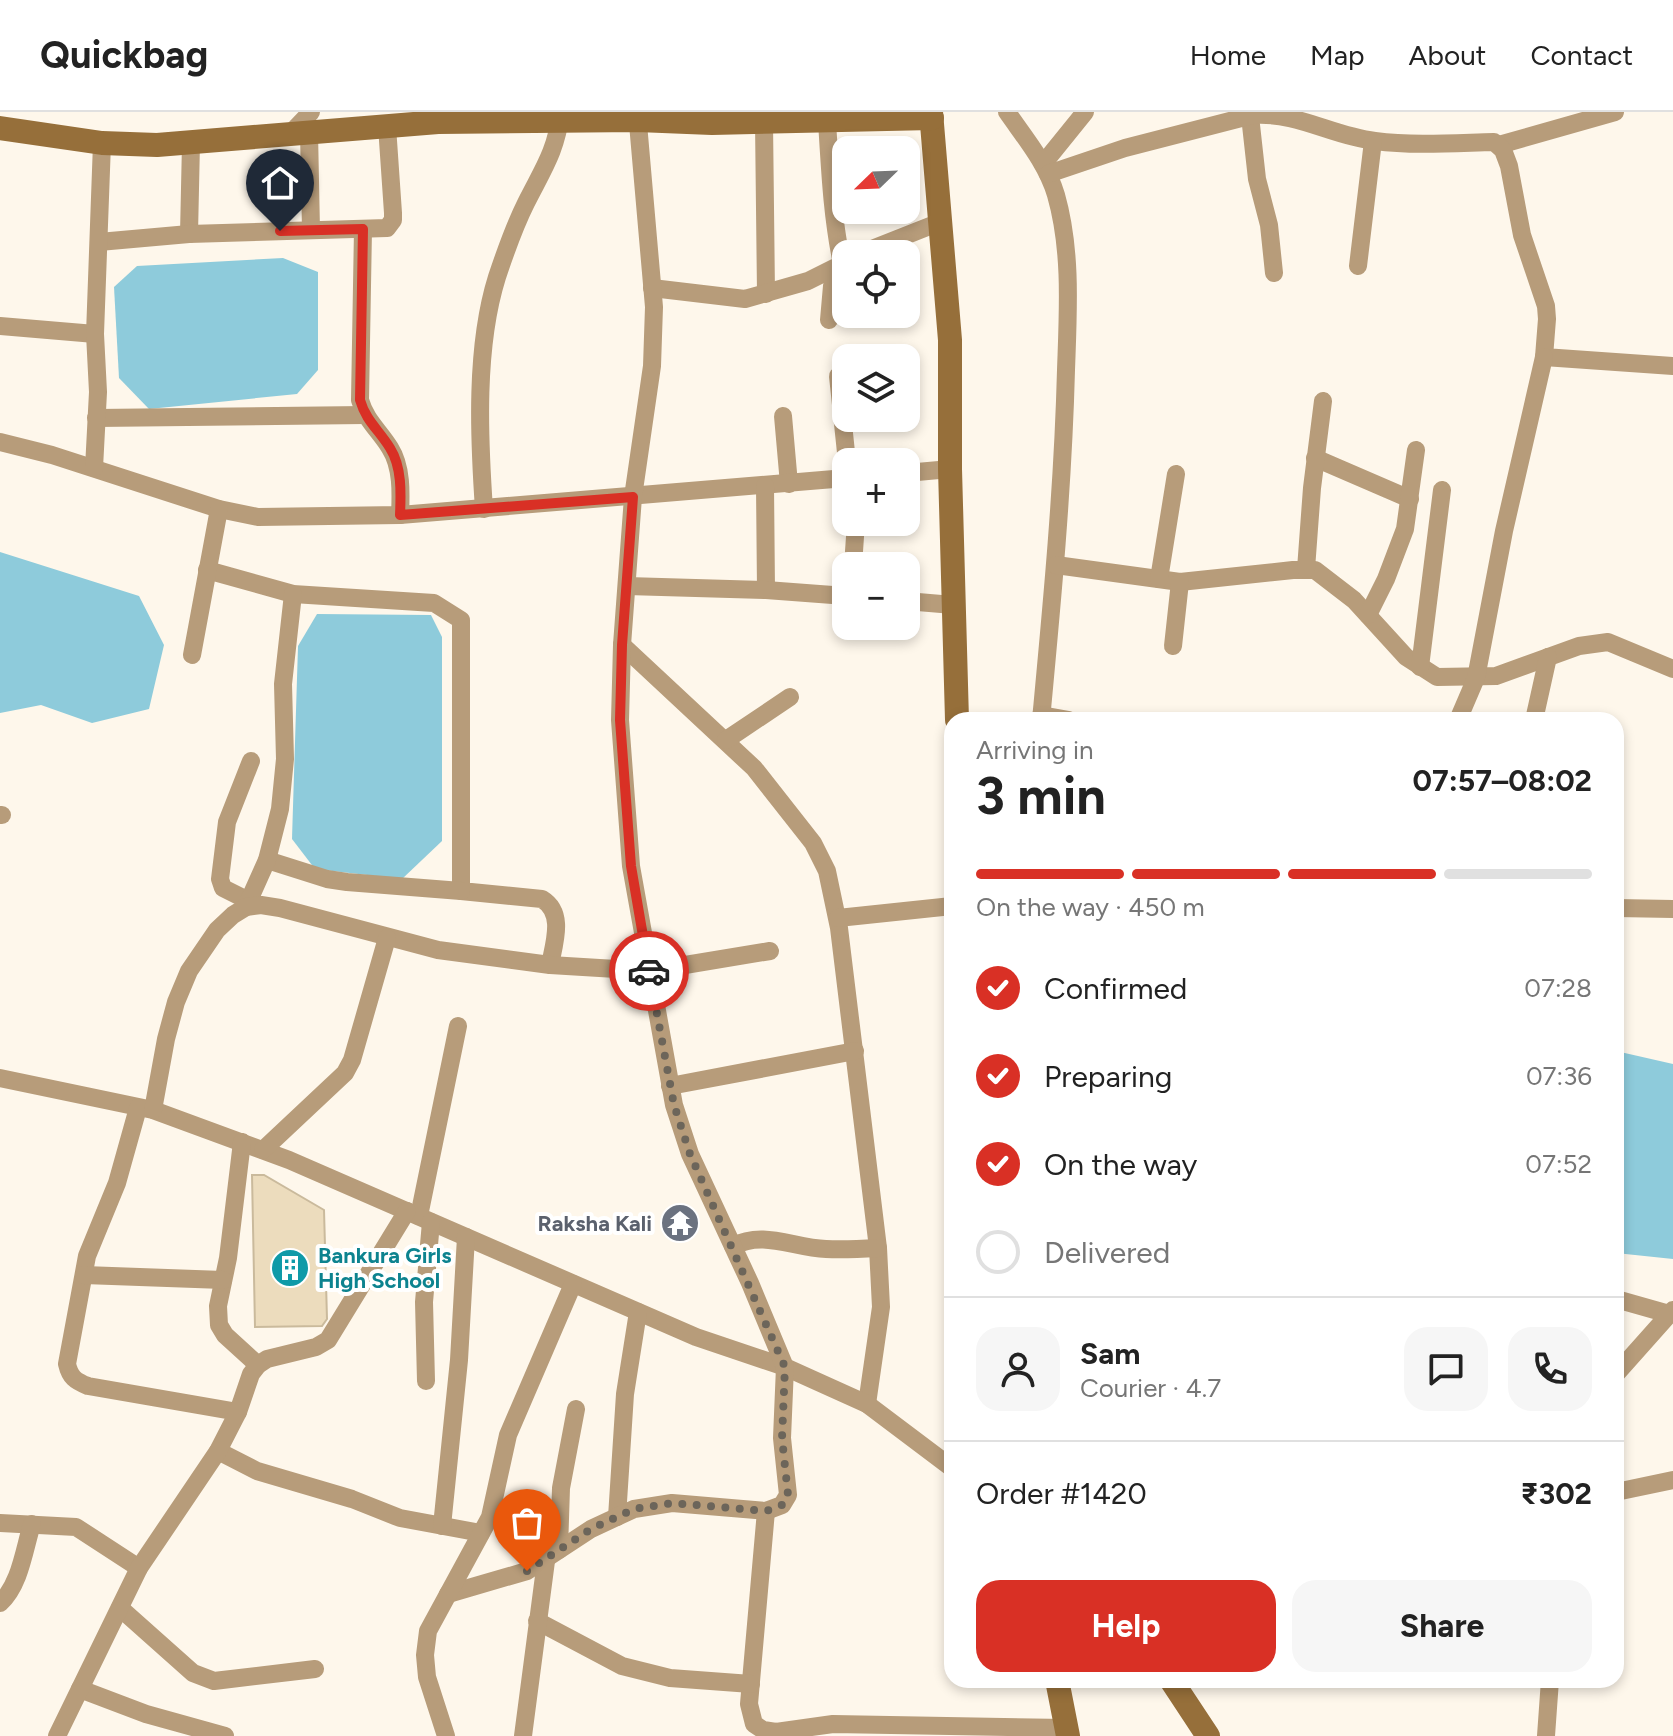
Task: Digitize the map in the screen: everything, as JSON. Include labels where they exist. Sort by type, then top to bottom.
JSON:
[{"type":"street","points":[[1007,112],[1046,169],[1061,214],[1067,281],[1056,565],[1041,712]]},
{"type":"street","points":[[1046,169],[1085,112]]},
{"type":"street","points":[[1499,145],[1615,112]]},
{"type":"street","points":[[0,128],[102,143],[191,143],[304,126],[387,126],[560,117],[735,118],[764,122],[931,115],[950,340],[957,712]]},
{"type":"street","points":[[1046,169],[1242,115],[1322,119],[1373,141],[1494,142],[1499,145],[1509,166],[1522,235],[1546,306],[1547,319],[1544,357],[1504,531],[1476,678],[1461,712]]},
{"type":"street","points":[[1242,115],[1269,225],[1274,273]]},
{"type":"street","points":[[448,1594],[527,1571],[591,1529],[634,1509],[672,1503],[766,1511],[782,1505],[788,1495],[782,1438],[785,1367],[690,1154],[670,1086],[631,866],[620,720],[622,645],[633,497],[652,366],[654,307],[638,116]]},
{"type":"street","points":[[484,509],[480,422],[490,312],[497,279],[525,204],[546,169],[560,117]]},
{"type":"street","points":[[827,121],[832,199],[840,240]]},
{"type":"street","points":[[764,122],[766,294]]},
{"type":"street","points":[[304,126],[311,230]]},
{"type":"street","points":[[99,242],[189,234],[383,229],[393,220],[387,126]]},
{"type":"street","points":[[1358,266],[1373,141]]},
{"type":"street","points":[[94,468],[102,143]]},
{"type":"street","points":[[189,234],[191,143]]},
{"type":"street","points":[[894,240],[940,222]]},
{"type":"street","points":[[363,229],[359,392],[365,415],[395,459],[400,480],[400,515]]},
{"type":"street","points":[[652,288],[745,299],[808,281],[832,268]]},
{"type":"street","points":[[829,320],[832,286]]},
{"type":"street","points":[[0,326],[95,334]]},
{"type":"street","points":[[1544,357],[1673,366]]},
{"type":"street","points":[[1306,569],[1323,401]]},
{"type":"street","points":[[96,418],[365,415]]},
{"type":"street","points":[[783,416],[789,484]]},
{"type":"street","points":[[0,442],[94,468],[219,509],[258,517],[400,515],[832,479]]},
{"type":"street","points":[[1368,615],[1399,548],[1408,519],[1416,450]]},
{"type":"street","points":[[1315,458],[1410,499]]},
{"type":"street","points":[[920,472],[950,469]]},
{"type":"street","points":[[1159,579],[1176,474]]},
{"type":"street","points":[[765,486],[766,590]]},
{"type":"street","points":[[1420,667],[1442,490]]},
{"type":"street","points":[[192,655],[219,509]]},
{"type":"street","points":[[1056,565],[1180,582],[1306,569],[1324,575],[1354,600],[1406,657],[1437,677],[1496,676],[1579,646],[1608,642],[1673,669]]},
{"type":"street","points":[[207,570],[293,594],[434,603],[461,620],[461,891]]},
{"type":"street","points":[[1173,646],[1180,582]]},
{"type":"street","points":[[627,586],[832,595]]},
{"type":"street","points":[[238,1412],[88,1386],[76,1381],[67,1364],[87,1256],[145,1109],[176,1002],[189,971],[217,930],[248,904],[267,860],[283,783],[283,684],[293,594]]},
{"type":"street","points":[[920,602],[953,605]]},
{"type":"street","points":[[622,645],[754,768],[813,843],[827,871],[838,918],[878,1248],[881,1307],[867,1404]]},
{"type":"street","points":[[1536,712],[1548,657]]},
{"type":"street","points":[[726,740],[790,697]]},
{"type":"street","points":[[251,761],[227,822],[220,879],[223,888],[248,904],[280,908],[438,950],[550,965],[649,971],[770,951]]},
{"type":"street","points":[[267,860],[337,880],[542,899],[549,903],[557,921],[550,965]]},
{"type":"street","points":[[838,918],[944,907]]},
{"type":"street","points":[[1624,908],[1673,909]]},
{"type":"street","points":[[263,1150],[345,1073],[352,1060],[387,938]]},
{"type":"street","points":[[426,1381],[419,1216],[458,1026]]},
{"type":"street","points":[[670,1086],[855,1051]]},
{"type":"street","points":[[0,1078],[145,1109],[263,1150],[696,1337],[785,1367],[867,1404],[944,1462]]},
{"type":"street","points":[[242,1142],[218,1306],[219,1325],[225,1335],[258,1365]]},
{"type":"street","points":[[57,1736],[139,1568],[218,1451],[238,1412],[251,1374],[267,1359],[316,1347],[328,1340],[419,1216]]},
{"type":"street","points":[[442,1526],[459,1360],[466,1237]]},
{"type":"street","points":[[733,1246],[745,1240],[762,1238],[827,1249],[878,1248]]},
{"type":"street","points":[[84,1275],[223,1280]]},
{"type":"street","points":[[446,1736],[427,1677],[425,1655],[428,1631],[490,1517],[508,1435],[573,1284]]},
{"type":"street","points":[[1624,1301],[1671,1312],[1624,1365]]},
{"type":"street","points":[[617,1517],[625,1394],[638,1312]]},
{"type":"street","points":[[523,1736],[537,1621],[552,1555],[576,1409]]},
{"type":"street","points":[[218,1451],[257,1471],[352,1499],[400,1518],[481,1533]]},
{"type":"street","points":[[1624,1490],[1673,1480]]},
{"type":"street","points":[[766,1511],[749,1704],[754,1730],[776,1732],[833,1724],[1067,1732],[1059,1688]]},
{"type":"street","points":[[0,1523],[76,1527],[139,1568]]},
{"type":"street","points":[[0,1603],[8,1595],[16,1578],[32,1524]]},
{"type":"street","points":[[120,1608],[193,1673],[214,1681],[315,1669]]},
{"type":"street","points":[[537,1621],[622,1666],[670,1678],[751,1684]]},
{"type":"street","points":[[1176,1688],[1208,1736]]},
{"type":"street","points":[[1546,1736],[1549,1688]]},
{"type":"street","points":[[80,1689],[146,1714],[225,1736]]},
{"type":"water","points":[[283,258],[318,272],[318,370],[297,394],[149,409],[119,378],[114,287],[137,266]]},
{"type":"water","points":[[0,552],[139,596],[164,645],[149,709],[92,723],[41,705],[0,713]]},
{"type":"water","points":[[317,614],[431,615],[442,637],[442,841],[402,879],[315,869],[292,839],[298,646]]},
{"type":"water","points":[[1624,1053],[1673,1064],[1673,1259],[1624,1254]]},
{"type":"building","name":"Bankura Girls High School","points":[[252,1175],[264,1175],[324,1210],[327,1319],[322,1326],[255,1327]]},
{"type":"way so far","points":[[527,1571],[591,1529],[634,1509],[672,1503],[766,1511],[782,1505],[788,1495],[782,1438],[785,1367],[690,1154],[674,1105],[649,971]]},
{"type":"place","name":"Raksha Kali","points":[[680,1223]]},
{"type":"place","name":"Bankura Girls High School","points":[[290,1268]]},
{"type":"route","points":[[280,231],[363,229],[360,400],[365,415],[395,459],[401,491],[400,515],[633,497],[620,720],[631,866],[649,971]]}]
